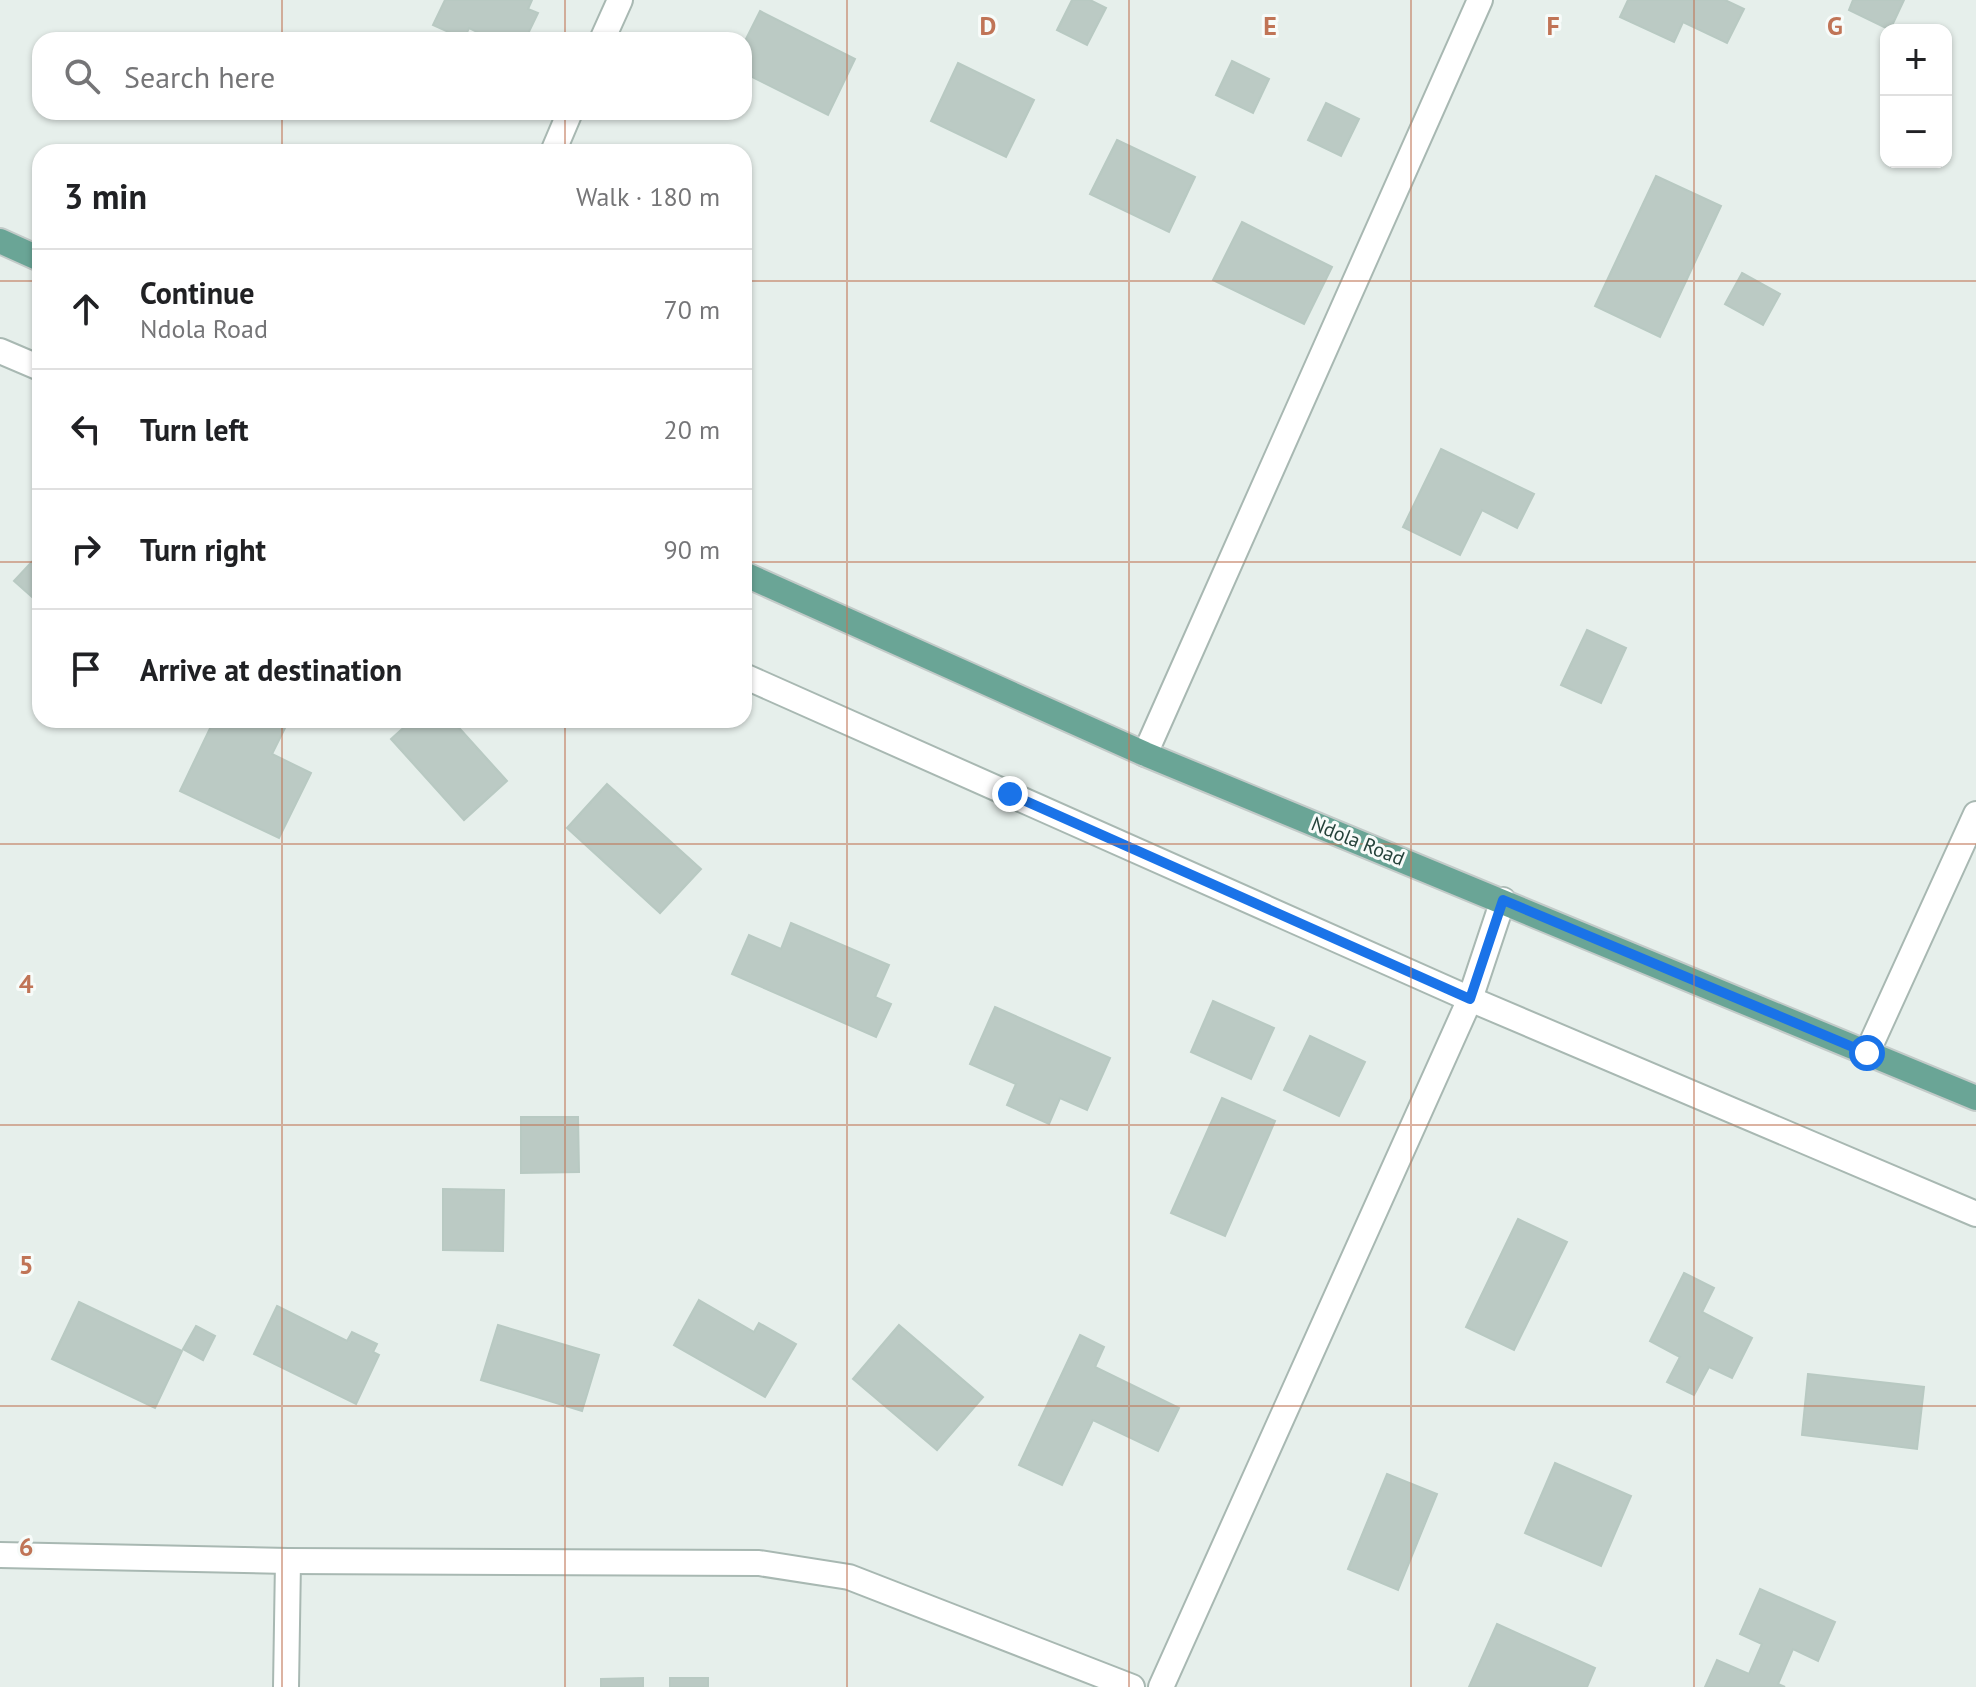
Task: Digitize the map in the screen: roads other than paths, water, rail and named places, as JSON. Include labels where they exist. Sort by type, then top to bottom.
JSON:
[{"type":"main road","points":[[0,241],[32,255]]},
{"type":"main road","name":"Ndola Road","points":[[752,578],[1145,754],[1976,1098]]},
{"type":"street","points":[[606,32],[620,0]]},
{"type":"street","points":[[1145,754],[1480,0]]},
{"type":"street","points":[[556,144],[567,120]]},
{"type":"street","points":[[0,351],[32,365]]},
{"type":"street","points":[[752,680],[1470,999],[1976,1214]]},
{"type":"street","points":[[1867,1053],[1976,814]]},
{"type":"street","points":[[1161,1687],[1470,999],[1503,900]]},
{"type":"street","points":[[0,1555],[288,1561],[759,1563],[849,1577],[1085,1678],[1132,1687]]},
{"type":"street","points":[[286,1687],[288,1561]]}]
